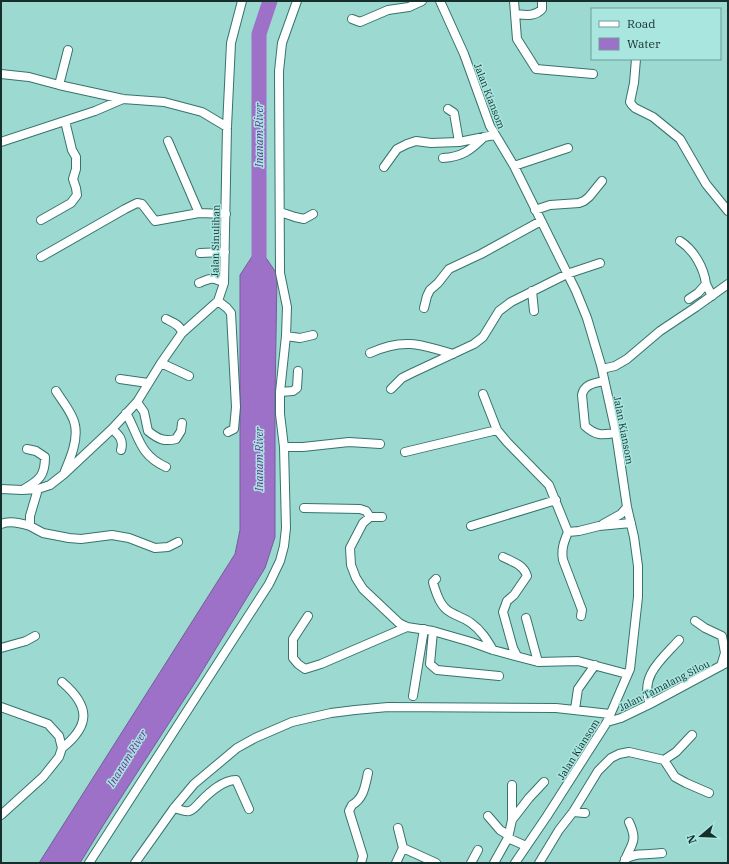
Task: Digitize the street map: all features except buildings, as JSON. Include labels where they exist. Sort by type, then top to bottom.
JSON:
[{"type":"street","name":"Jalan Sinulihan","points":[[1,489],[38,489],[50,485],[64,474],[112,429],[137,402],[161,363],[182,333],[218,301],[224,283],[227,127],[231,43],[242,1]]},
{"type":"street","points":[[89,863],[269,584],[280,561],[284,546],[286,528],[284,447],[280,414],[280,392],[286,336],[287,307],[280,273],[279,71],[282,42],[296,1]]},
{"type":"street","points":[[352,19],[360,22],[388,10],[409,7],[422,1]]},
{"type":"street","name":"Jalan Kiansom","points":[[440,1],[464,54],[494,136],[514,166],[587,318],[602,369],[616,433],[627,507],[638,566],[638,597],[630,669],[628,674],[607,722],[547,816],[514,863]]},
{"type":"street","points":[[514,1],[517,39],[536,69],[593,74]]},
{"type":"street","points":[[515,14],[533,15],[538,13],[542,9],[542,1]]},
{"type":"street","points":[[58,85],[68,50]]},
{"type":"street","points":[[636,60],[630,102],[632,105],[653,116],[680,139],[706,184],[728,211]]},
{"type":"street","points":[[1,74],[28,77],[123,99],[164,102],[202,112],[227,127]]},
{"type":"street","points":[[1,142],[123,99]]},
{"type":"street","points":[[448,110],[454,113],[459,142]]},
{"type":"street","points":[[41,220],[71,203],[77,195],[73,179],[76,169],[76,157],[72,150],[64,121]]},
{"type":"street","points":[[384,167],[396,150],[407,144],[416,142],[459,142],[494,136]]},
{"type":"street","points":[[443,158],[453,157],[472,150],[484,137]]},
{"type":"street","points":[[168,142],[199,213]]},
{"type":"street","points":[[514,166],[568,148]]},
{"type":"street","points":[[535,210],[550,205],[578,203],[584,201],[602,181]]},
{"type":"street","points":[[41,257],[137,203],[142,204],[155,221],[199,213],[226,214]]},
{"type":"street","points":[[280,212],[304,219],[313,214]]},
{"type":"street","points":[[424,308],[430,290],[438,283],[449,269],[481,254],[541,221]]},
{"type":"street","points":[[680,242],[688,248],[700,263],[705,276],[706,284],[712,296]]},
{"type":"street","points":[[200,254],[225,252]]},
{"type":"street","points":[[391,389],[402,378],[474,344],[483,337],[499,311],[511,302],[567,274],[600,263]]},
{"type":"street","points":[[199,283],[215,278],[224,283]]},
{"type":"street","points":[[689,299],[698,293],[706,284]]},
{"type":"street","points":[[602,369],[614,366],[627,359],[660,331],[728,284]]},
{"type":"street","points":[[532,291],[534,311]]},
{"type":"street","points":[[218,301],[227,308],[230,313],[236,407],[234,429],[228,432]]},
{"type":"street","points":[[166,319],[182,329],[182,333]]},
{"type":"street","points":[[286,336],[300,338],[313,335]]},
{"type":"street","points":[[370,353],[393,344],[406,344],[427,346],[453,354]]},
{"type":"street","points":[[161,363],[189,376]]},
{"type":"street","points":[[280,392],[294,391],[296,388],[298,370]]},
{"type":"street","points":[[120,379],[148,384]]},
{"type":"street","points":[[604,381],[588,385],[583,390],[582,395],[586,426],[598,435],[616,433]]},
{"type":"street","points":[[56,391],[75,424],[73,451],[64,474]]},
{"type":"street","points":[[483,394],[497,430],[549,485],[556,500],[568,532],[562,547],[563,560],[582,610],[580,616]]},
{"type":"street","points":[[137,402],[144,412],[148,431],[153,435],[167,441],[176,439],[181,431],[182,423]]},
{"type":"street","points":[[126,414],[142,448],[148,456],[158,464],[166,467]]},
{"type":"street","points":[[112,429],[120,436],[122,445],[121,450]]},
{"type":"street","points":[[405,452],[497,430]]},
{"type":"street","points":[[284,447],[309,447],[350,442],[380,444]]},
{"type":"street","points":[[22,490],[38,481],[45,469],[45,456],[36,451],[27,450]]},
{"type":"street","points":[[30,526],[30,516],[38,489]]},
{"type":"street","points":[[470,526],[556,500]]},
{"type":"street","points":[[599,526],[613,519],[627,507]]},
{"type":"street","points":[[304,508],[360,509],[366,511],[370,517]]},
{"type":"street","points":[[382,517],[370,517],[363,523],[350,548],[351,565],[363,589],[399,623],[433,631],[493,650],[538,662],[578,660],[628,674]]},
{"type":"street","points":[[1,524],[5,522],[20,522],[43,533],[69,538],[81,539],[112,535],[129,538],[155,548],[168,547],[178,542]]},
{"type":"street","points":[[568,532],[631,522]]},
{"type":"street","points":[[503,557],[519,564],[526,571],[527,576],[514,595],[507,601],[503,612],[513,648],[517,656]]},
{"type":"street","points":[[436,580],[433,582],[433,586],[440,604],[445,610],[472,624],[485,637],[493,650]]},
{"type":"street","points":[[308,616],[293,639],[293,658],[305,669],[321,664],[407,626]]},
{"type":"street","points":[[526,618],[538,662]]},
{"type":"street","points":[[696,620],[705,628],[722,636],[725,664]]},
{"type":"street","points":[[413,696],[424,629]]},
{"type":"street","points":[[433,631],[430,664],[437,670],[499,676]]},
{"type":"street","points":[[1,648],[26,641],[35,636]]},
{"type":"street","points":[[650,704],[646,696],[649,680],[662,656],[678,640]]},
{"type":"street","name":"Jalan Tamalang Silou","points":[[607,722],[621,718],[650,704],[725,664]]},
{"type":"street","points":[[575,709],[578,689],[595,665]]},
{"type":"street","points":[[1,815],[43,777],[59,757],[62,748],[77,734],[83,723],[84,710],[80,702],[62,682]]},
{"type":"street","points":[[1,707],[48,724],[59,736],[62,748]]},
{"type":"street","points":[[135,863],[174,808],[194,784],[237,748],[277,728],[311,718],[355,710],[388,707],[575,709],[610,714]]},
{"type":"street","points":[[664,760],[676,752],[692,735]]},
{"type":"street","points":[[539,863],[559,830],[574,812],[598,771],[611,758],[619,754],[629,752],[664,760],[675,777],[709,793]]},
{"type":"street","points":[[361,863],[363,856],[349,812],[352,804],[358,802],[362,796],[368,773]]},
{"type":"street","points":[[174,808],[187,812],[192,811],[203,799],[223,783],[236,780],[249,809]]},
{"type":"street","points":[[512,820],[544,782]]},
{"type":"street","points":[[494,863],[508,836],[512,820],[512,785]]},
{"type":"street","points":[[574,812],[585,813]]},
{"type":"street","points":[[488,816],[500,830],[526,846]]},
{"type":"street","points":[[625,861],[635,839],[629,822]]},
{"type":"street","points":[[396,863],[403,848],[398,828]]},
{"type":"street","points":[[403,848],[436,863]]},
{"type":"street","points":[[471,863],[478,850]]},
{"type":"street","points":[[625,861],[631,855],[662,853]]},
{"type":"water","points":[[255,252],[262,252],[277,274],[275,537],[265,568],[198,678],[80,863],[39,863],[235,554],[240,530],[240,275]]},
{"type":"waterway","name":"Inanam River","points":[[259,272],[259,34],[270,1]]}]
